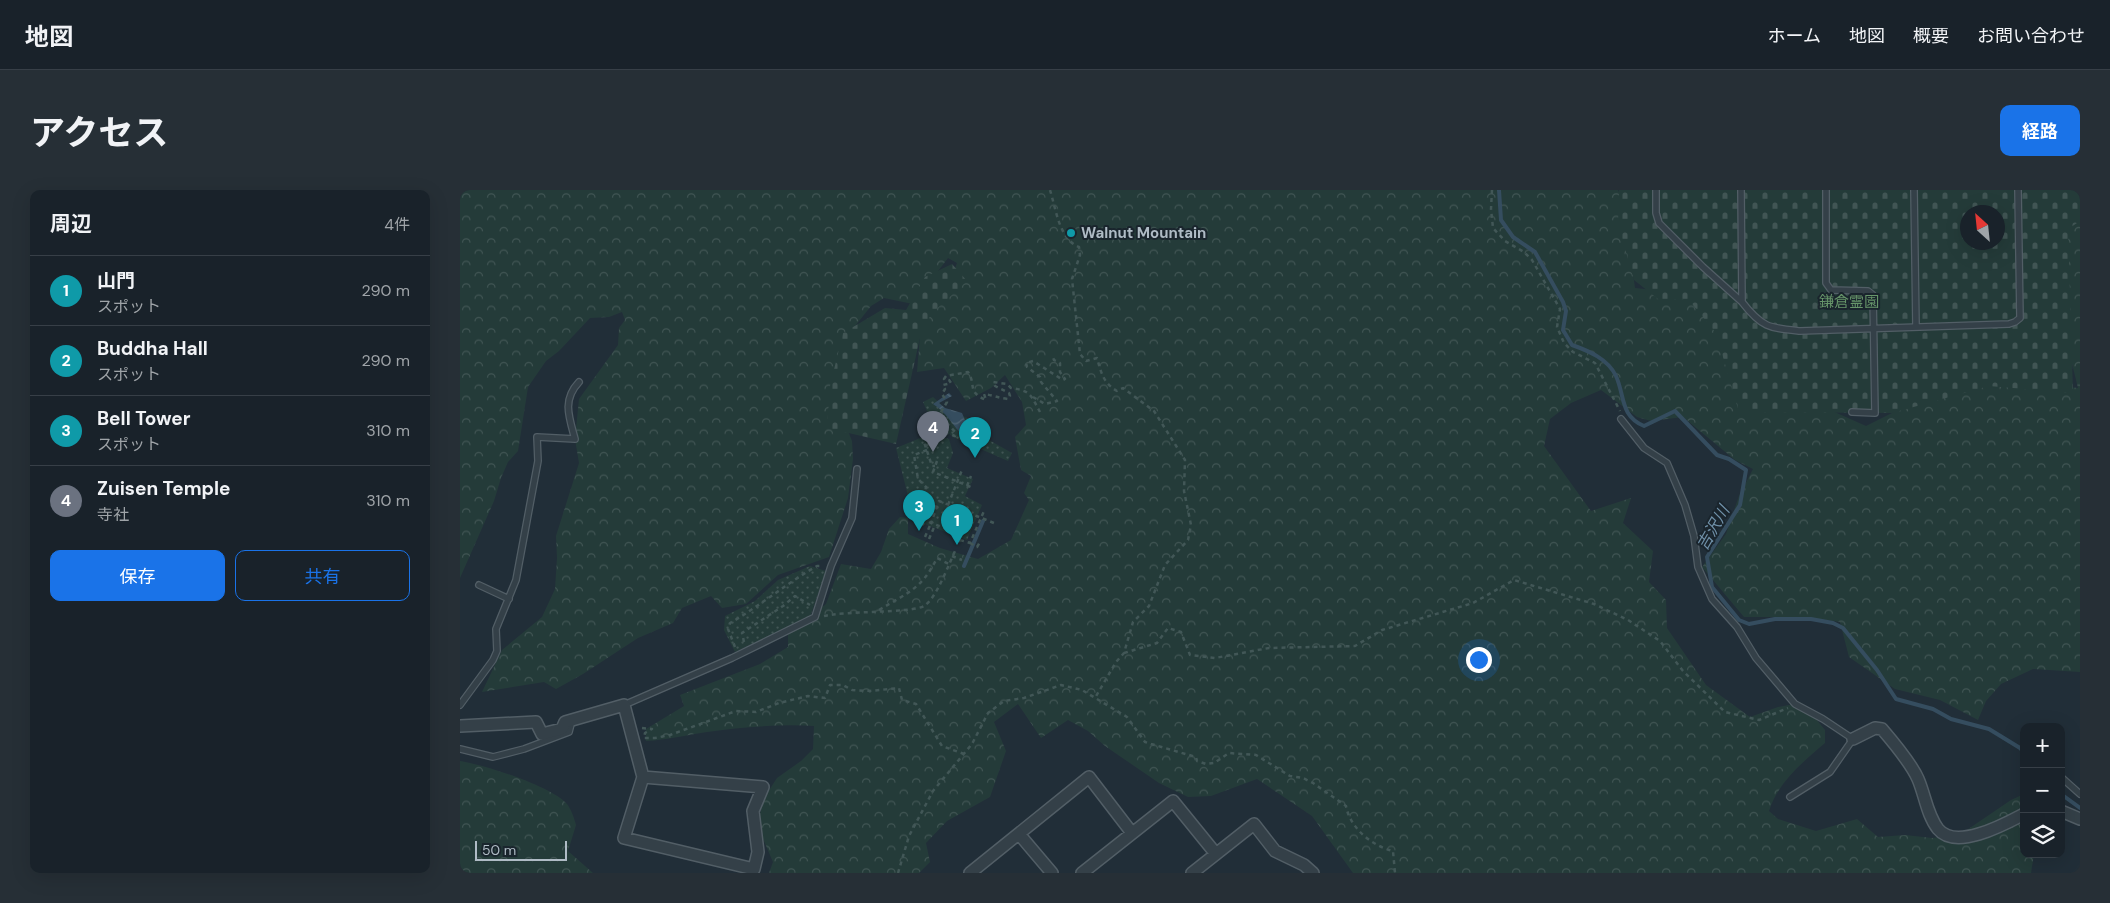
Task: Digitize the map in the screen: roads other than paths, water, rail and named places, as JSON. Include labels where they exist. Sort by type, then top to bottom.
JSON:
[{"type":"street","points":[[460,726],[536,722],[542,734],[562,729],[565,722],[624,705],[643,777],[624,838],[753,871],[758,852],[754,810],[763,787],[643,777]]},
{"type":"street","points":[[1853,739],[1875,728],[1882,729],[1917,776],[1928,809],[1939,830],[1954,838],[1987,832],[2020,816]]},
{"type":"street","points":[[970,873],[1089,777],[1132,833]]},
{"type":"street","points":[[1082,873],[1173,801],[1216,854]]},
{"type":"street","points":[[2064,813],[2080,819]]},
{"type":"street","points":[[1192,873],[1254,824],[1275,851],[1308,871]]},
{"type":"street","points":[[1020,834],[1052,873]]},
{"type":"lane","points":[[1656,190],[1656,213],[1659,223],[1703,267],[1742,302],[1751,314],[1771,328],[1800,330],[1916,328],[2009,324],[2015,322],[2020,318],[2018,190]]},
{"type":"lane","points":[[1741,190],[1742,302]]},
{"type":"lane","points":[[1826,190],[1826,283],[1831,290],[1868,291],[1873,295],[1875,413],[1852,412]]},
{"type":"lane","points":[[1914,190],[1916,328]]},
{"type":"lane","points":[[460,706],[478,677],[493,660],[497,651],[496,629],[516,580],[538,461],[537,437],[574,439],[568,411],[569,396],[579,382]]},
{"type":"lane","points":[[1621,420],[1644,448],[1667,463],[1685,505],[1694,536],[1698,567],[1712,599],[1737,628],[1756,658],[1795,704],[1823,719],[1853,739],[1830,772],[1790,797]]},
{"type":"lane","points":[[624,705],[738,655],[815,617],[831,566],[852,518],[857,469]]},
{"type":"lane","points":[[479,585],[508,599]]},
{"type":"lane","points":[[460,749],[493,757],[501,755],[570,732],[572,720]]},
{"type":"lane","points":[[2065,781],[2080,794]]},
{"type":"water","points":[[949,393],[952,396],[939,403],[945,408],[962,413],[969,430],[962,435],[945,414],[933,404]]},
{"type":"waterway","name":"吉沢川","points":[[1499,190],[1501,220],[1513,237],[1535,252],[1563,302],[1566,311],[1563,330],[1572,345],[1597,356],[1613,370],[1619,383],[1624,405],[1631,417],[1644,426],[1675,411],[1717,455],[1729,459],[1746,470],[1740,505],[1707,557],[1712,587],[1739,620],[1749,624],[1775,619],[1811,619],[1833,623],[1843,628],[1877,670],[1896,699],[1933,709],[1951,719],[1989,729],[2020,748]]},
{"type":"waterway","points":[[964,566],[983,521]]},
{"type":"waterway","name":"吉沢川","points":[[2065,797],[2080,808]]},
{"type":"place","name":"Walnut Mountain","points":[[1071,233]]},
{"type":"place","name":"Zuisen Temple","points":[[933,452]]},
{"type":"place","name":"Buddha Hall","points":[[975,458]]},
{"type":"place","name":"Bell Tower","points":[[919,531]]},
{"type":"place","name":"山門","points":[[957,545]]},
{"type":"park label","name":"鎌倉霊園","points":[[1849,302]]}]
